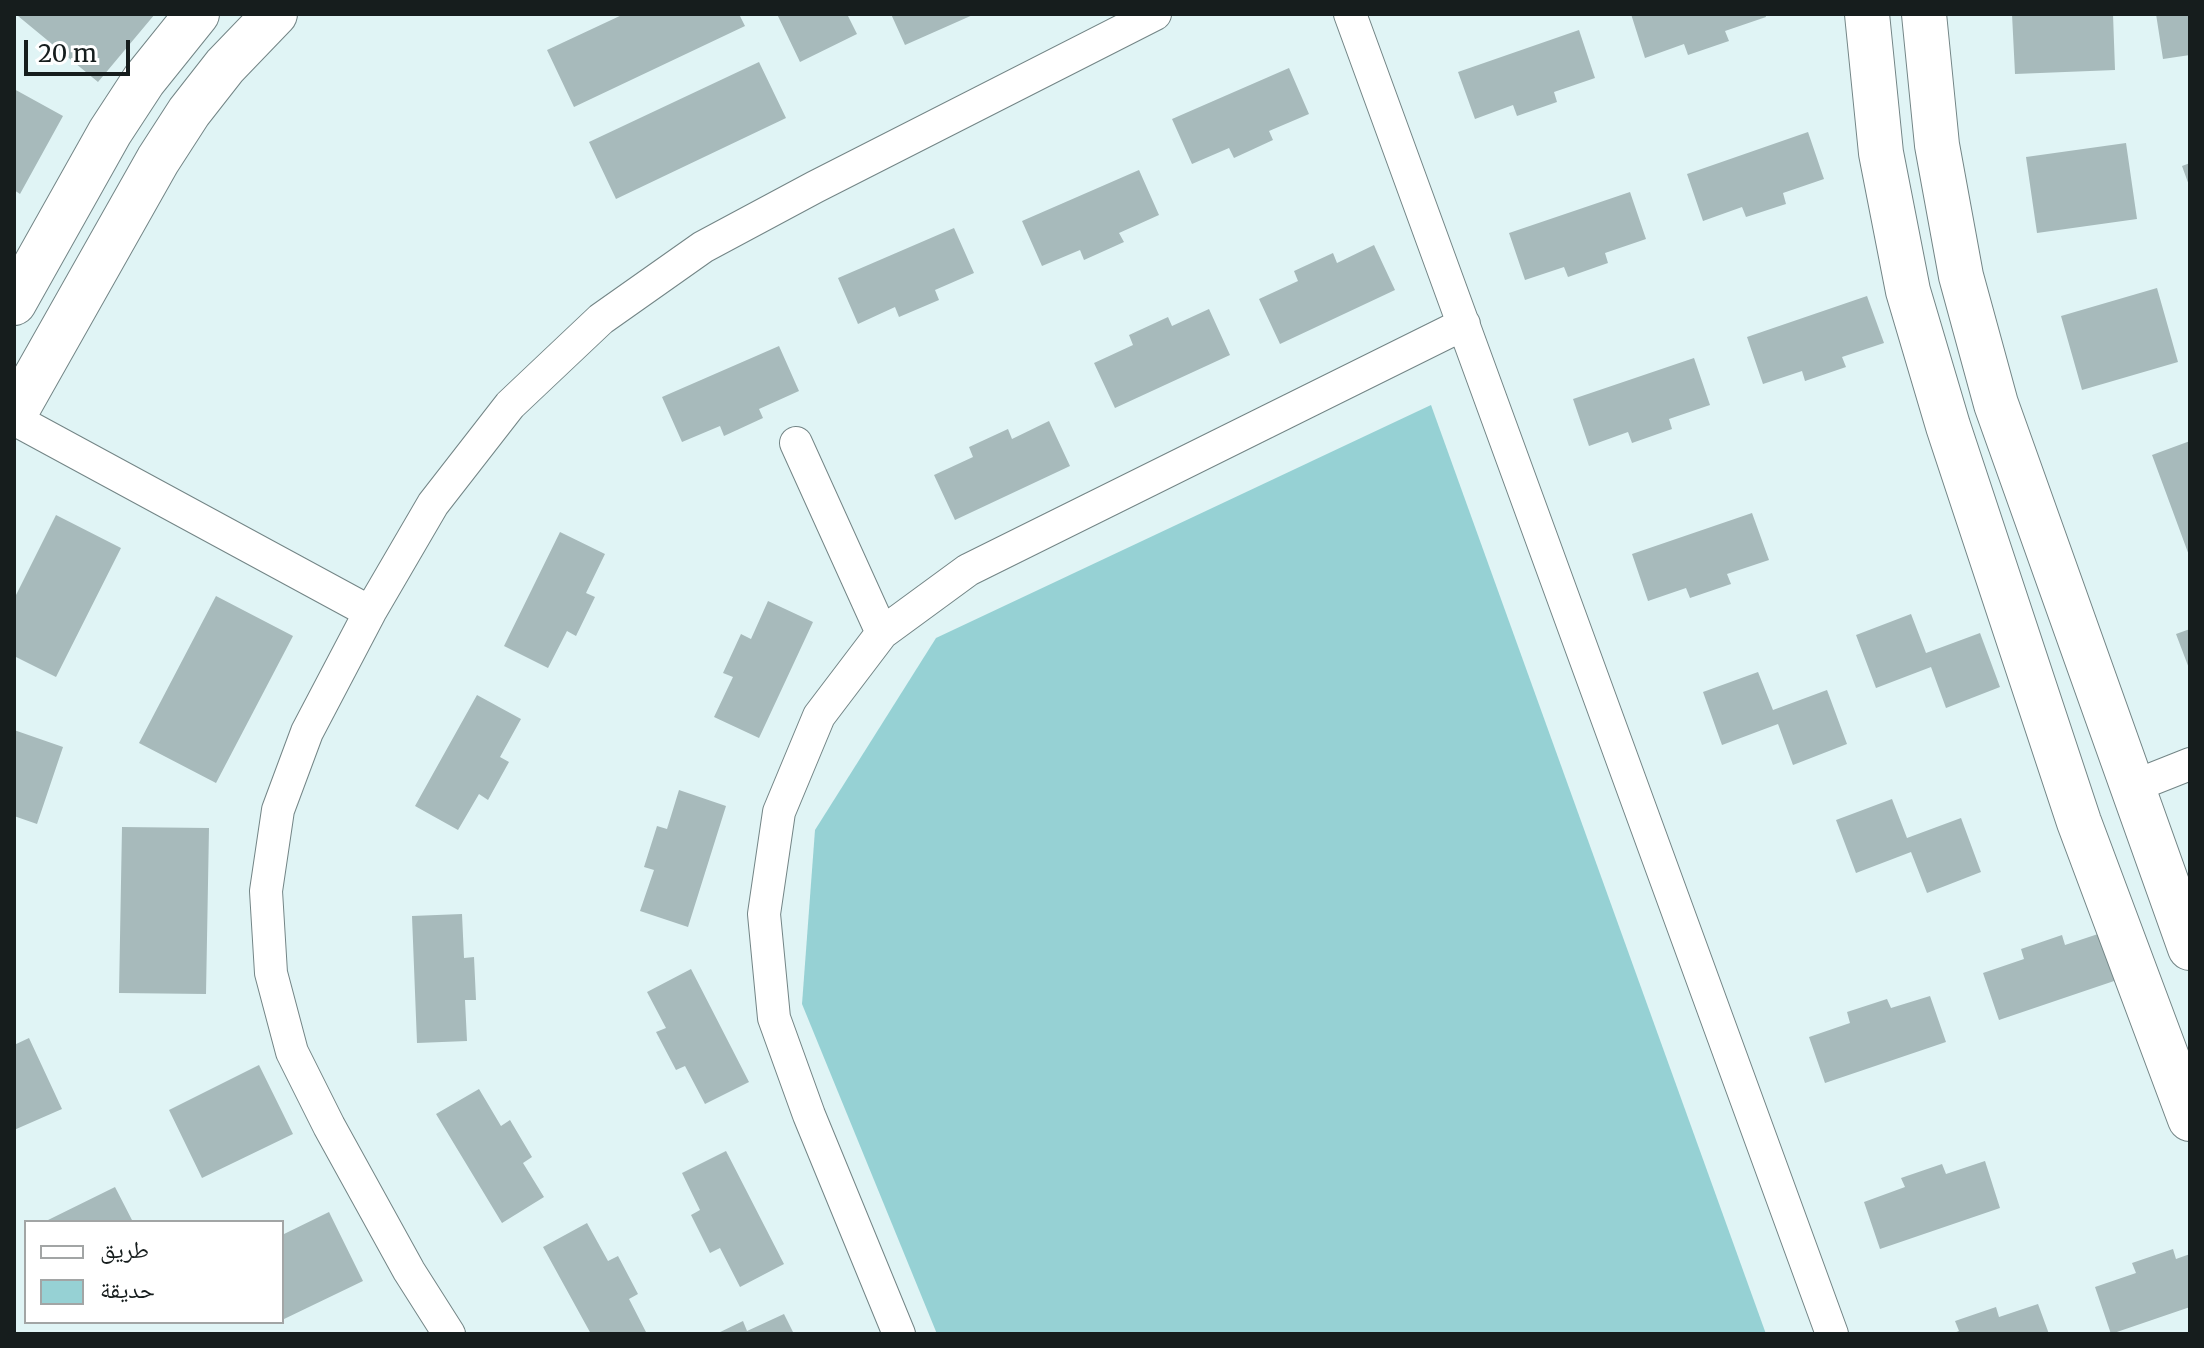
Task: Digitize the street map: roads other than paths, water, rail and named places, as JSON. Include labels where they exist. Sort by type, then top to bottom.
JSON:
[{"type":"street","points":[[14,303],[110,132],[144,80],[197,14]]},
{"type":"street","points":[[275,14],[225,66],[189,112],[158,160],[14,417],[370,612]]},
{"type":"street","points":[[449,1334],[409,1271],[298,1065],[271,973],[266,891],[278,810],[307,732],[370,612],[433,504],[510,405],[601,319],[703,247],[1155,14]]},
{"type":"street","points":[[1350,14],[1832,1334]]},
{"type":"street","points":[[1867,14],[1881,153],[1908,291],[1948,426],[2079,822],[2190,1119]]},
{"type":"street","points":[[1924,14],[1940,159],[1961,276],[1996,404],[2190,948]]},
{"type":"street","points":[[899,1334],[809,1115],[774,1018],[764,914],[779,812],[819,716],[882,633],[968,570],[1464,324]]},
{"type":"street","points":[[796,443],[882,633]]},
{"type":"street","points":[[2079,822],[2097,821],[2113,814],[2125,803],[2132,787],[2190,764]]},
{"type":"street","points":[[2063,775],[2077,767],[2108,767],[2122,775],[2132,787]]}]
